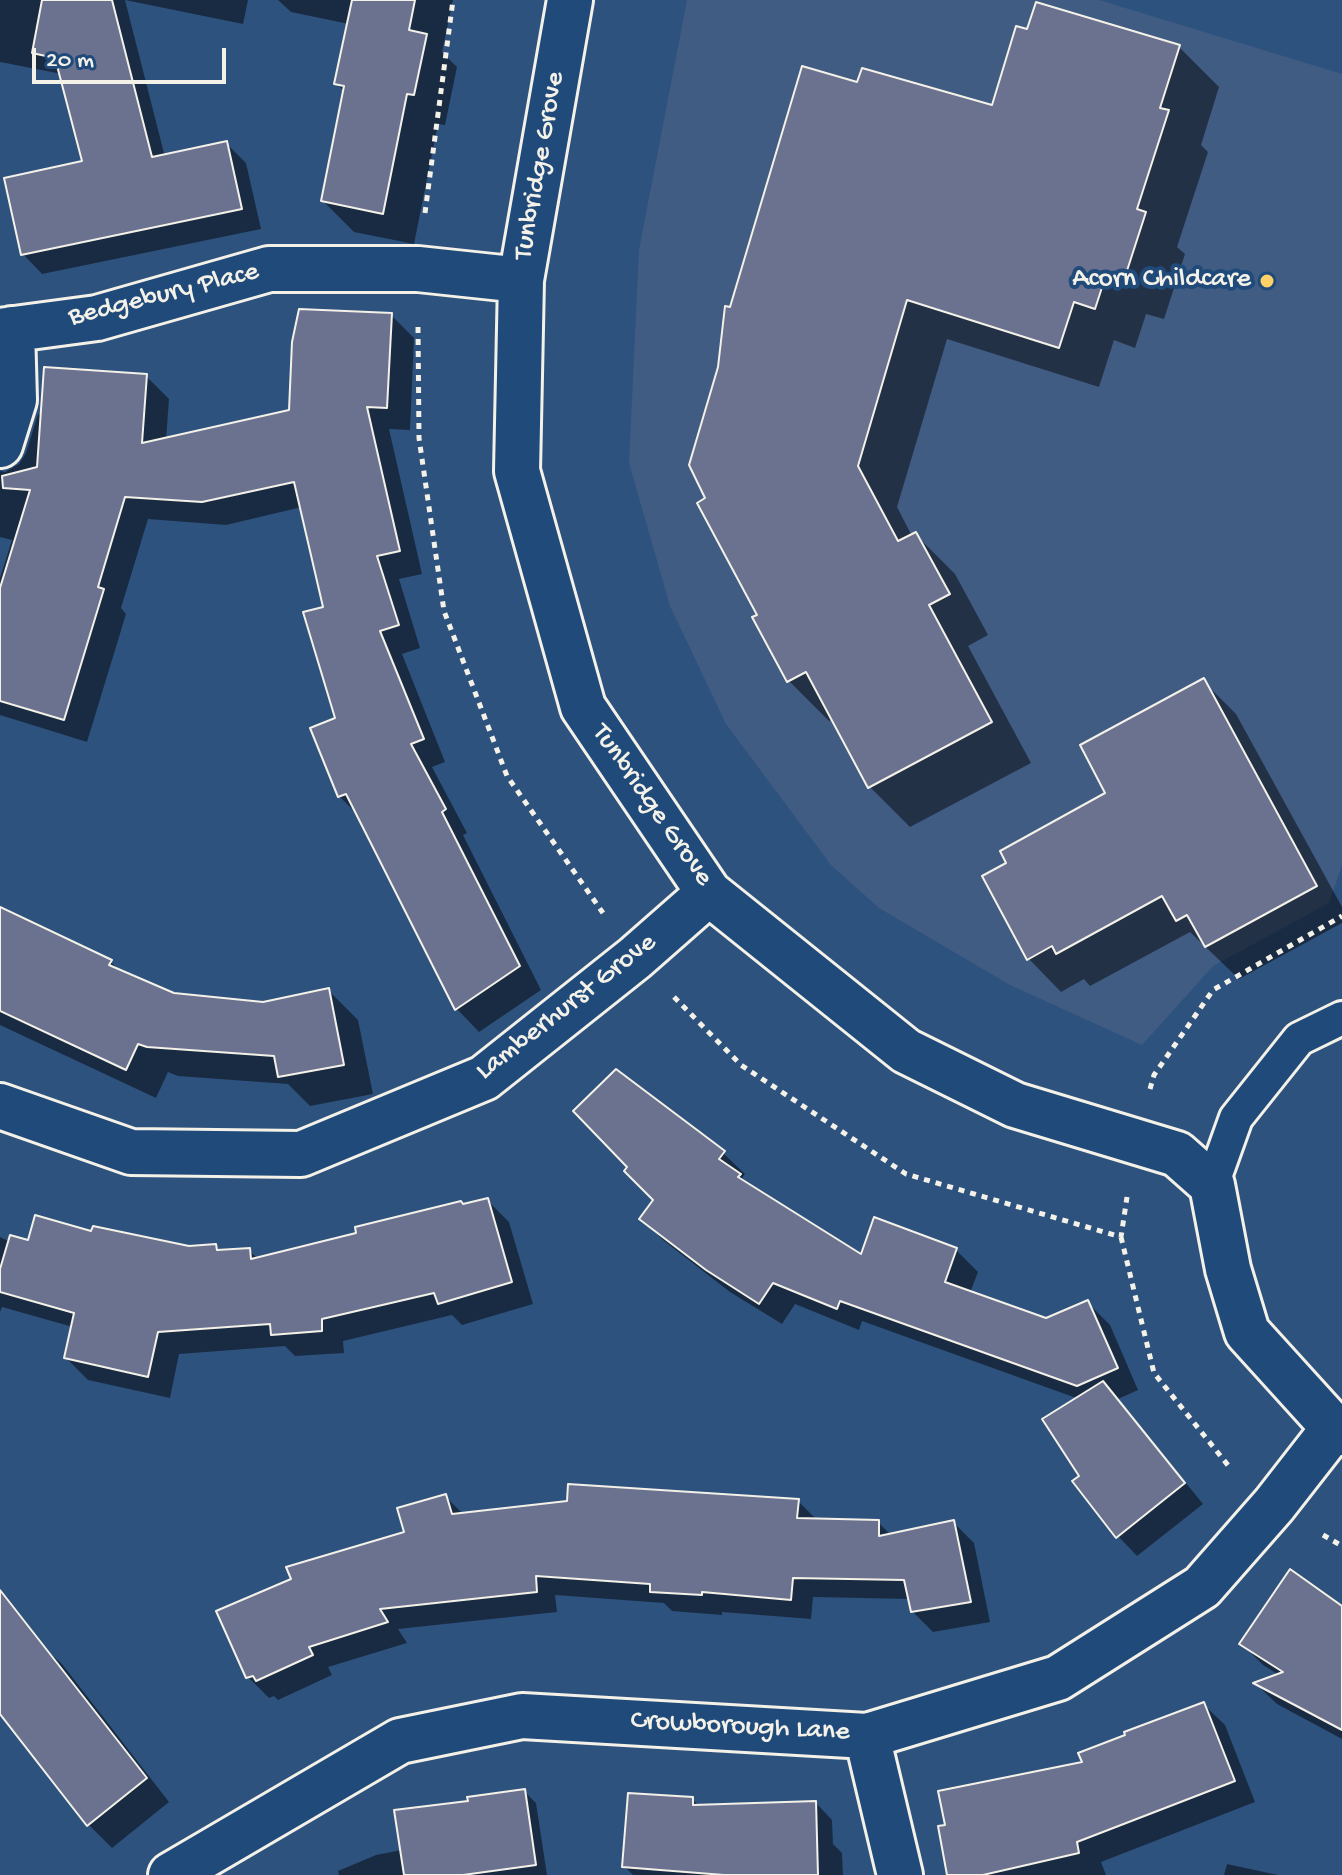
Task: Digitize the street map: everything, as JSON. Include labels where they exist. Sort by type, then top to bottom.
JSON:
[{"type":"street","name":"Tunbridge Grove","points":[[570,0],[521,280],[517,471],[583,707],[709,893],[906,1051],[1015,1105],[1177,1154],[1212,1185]]},
{"type":"street","name":"Bedgebury Place","points":[[6,330],[97,318],[269,269],[418,269],[521,280]]},
{"type":"street","points":[[0,445],[14,400],[6,330]]},
{"type":"street","name":"Lamberhurst Grove","points":[[0,1106],[131,1152],[301,1154],[484,1078],[635,958],[709,893]]},
{"type":"street","points":[[1212,1185],[1228,1269],[1247,1332],[1338,1431]]},
{"type":"street","name":"Crowborough Lane","points":[[171,1875],[400,1741],[522,1716],[867,1736],[1058,1678],[1202,1587],[1338,1431]]},
{"type":"street","points":[[867,1736],[900,1875]]},
{"type":"lane","points":[[1212,1185],[1236,1118],[1299,1039],[1342,1018]]},
{"type":"path","points":[[453,0],[418,269],[419,438],[444,611],[507,776],[635,958],[741,1065],[906,1174],[1121,1237]]},
{"type":"path","points":[[1342,916],[1213,990],[1154,1075],[1136,1142],[1121,1237],[1154,1373],[1233,1471],[1274,1505],[1342,1546]]},
{"type":"shaded area","points":[[687,0],[1099,0],[1342,74],[1342,865],[1329,903],[1213,966],[1142,1045],[1010,985],[879,908],[831,865],[726,724],[670,606],[629,463],[639,250]]},
{"type":"building","points":[[42,0],[112,0],[152,157],[227,141],[242,209],[21,255],[4,178],[82,161],[55,58],[32,53]]},
{"type":"building","points":[[352,0],[415,0],[409,30],[427,34],[414,95],[407,94],[383,214],[321,201],[344,86],[334,84]]},
{"type":"building","points":[[1036,2],[1180,45],[1160,108],[1169,110],[1137,209],[1146,212],[1124,280],[1106,275],[1095,309],[1074,302],[1059,348],[907,300],[858,466],[898,541],[916,532],[950,594],[929,605],[992,722],[868,788],[806,672],[787,682],[752,617],[757,615],[697,503],[705,498],[689,465],[718,367],[725,306],[730,307],[802,66],[857,82],[862,68],[992,105],[1016,26],[1027,29]]},
{"type":"building","points":[[299,309],[392,313],[387,408],[367,407],[400,551],[377,556],[399,625],[380,631],[424,739],[411,744],[446,809],[442,812],[520,966],[455,1010],[346,794],[338,797],[310,728],[335,718],[303,612],[323,607],[294,482],[202,502],[125,497],[98,587],[104,589],[64,720],[0,701],[0,588],[30,490],[3,488],[2,476],[37,467],[44,367],[147,374],[142,443],[289,410],[292,342]]},
{"type":"building","points":[[1204,678],[1317,886],[1205,947],[1187,915],[1176,921],[1162,896],[1056,954],[1052,946],[1027,960],[982,876],[1006,863],[1000,851],[1105,793],[1080,745]]},
{"type":"building","points":[[0,907],[112,960],[109,965],[174,993],[263,1002],[329,988],[344,1065],[278,1077],[274,1056],[138,1044],[126,1070],[0,1011]]},
{"type":"building","points":[[616,1069],[725,1151],[719,1159],[741,1174],[738,1177],[861,1254],[874,1217],[957,1248],[945,1282],[1046,1318],[1088,1300],[1118,1368],[1077,1386],[840,1301],[837,1309],[773,1283],[759,1304],[706,1270],[639,1219],[653,1200],[624,1171],[627,1167],[573,1111]]},
{"type":"building","points":[[488,1198],[512,1282],[438,1304],[434,1293],[322,1319],[322,1331],[271,1335],[270,1324],[158,1332],[148,1377],[64,1358],[74,1313],[0,1292],[0,1269],[10,1235],[28,1240],[35,1215],[91,1231],[93,1226],[189,1246],[216,1244],[217,1250],[250,1248],[251,1259],[356,1233],[355,1227],[461,1201],[463,1204]]},
{"type":"building","points":[[1103,1381],[1185,1483],[1116,1538],[1072,1481],[1079,1476],[1042,1419]]},
{"type":"building","points":[[568,1484],[799,1499],[797,1518],[879,1520],[879,1536],[954,1520],[971,1602],[911,1612],[904,1580],[793,1578],[791,1600],[702,1592],[702,1595],[650,1592],[650,1584],[536,1576],[537,1592],[380,1609],[388,1622],[309,1647],[313,1655],[256,1681],[253,1676],[246,1678],[216,1611],[291,1579],[286,1567],[404,1532],[397,1508],[446,1494],[452,1514],[567,1501]]},
{"type":"building","points":[[1290,1569],[1342,1606],[1342,1730],[1253,1683],[1283,1672],[1239,1644]]},
{"type":"building","points":[[0,1590],[147,1778],[87,1826],[0,1714]]},
{"type":"building","points":[[1204,1702],[1235,1781],[1077,1842],[1079,1853],[983,1875],[947,1875],[938,1826],[945,1825],[938,1791],[1082,1762],[1078,1753]]},
{"type":"building","points":[[525,1789],[536,1865],[463,1875],[404,1875],[394,1810],[468,1801],[467,1797]]},
{"type":"building","points":[[628,1793],[693,1797],[693,1805],[816,1801],[818,1875],[724,1875],[622,1867]]},
{"type":"place","name":"Acorn Childcare","points":[[1267,281]]}]
